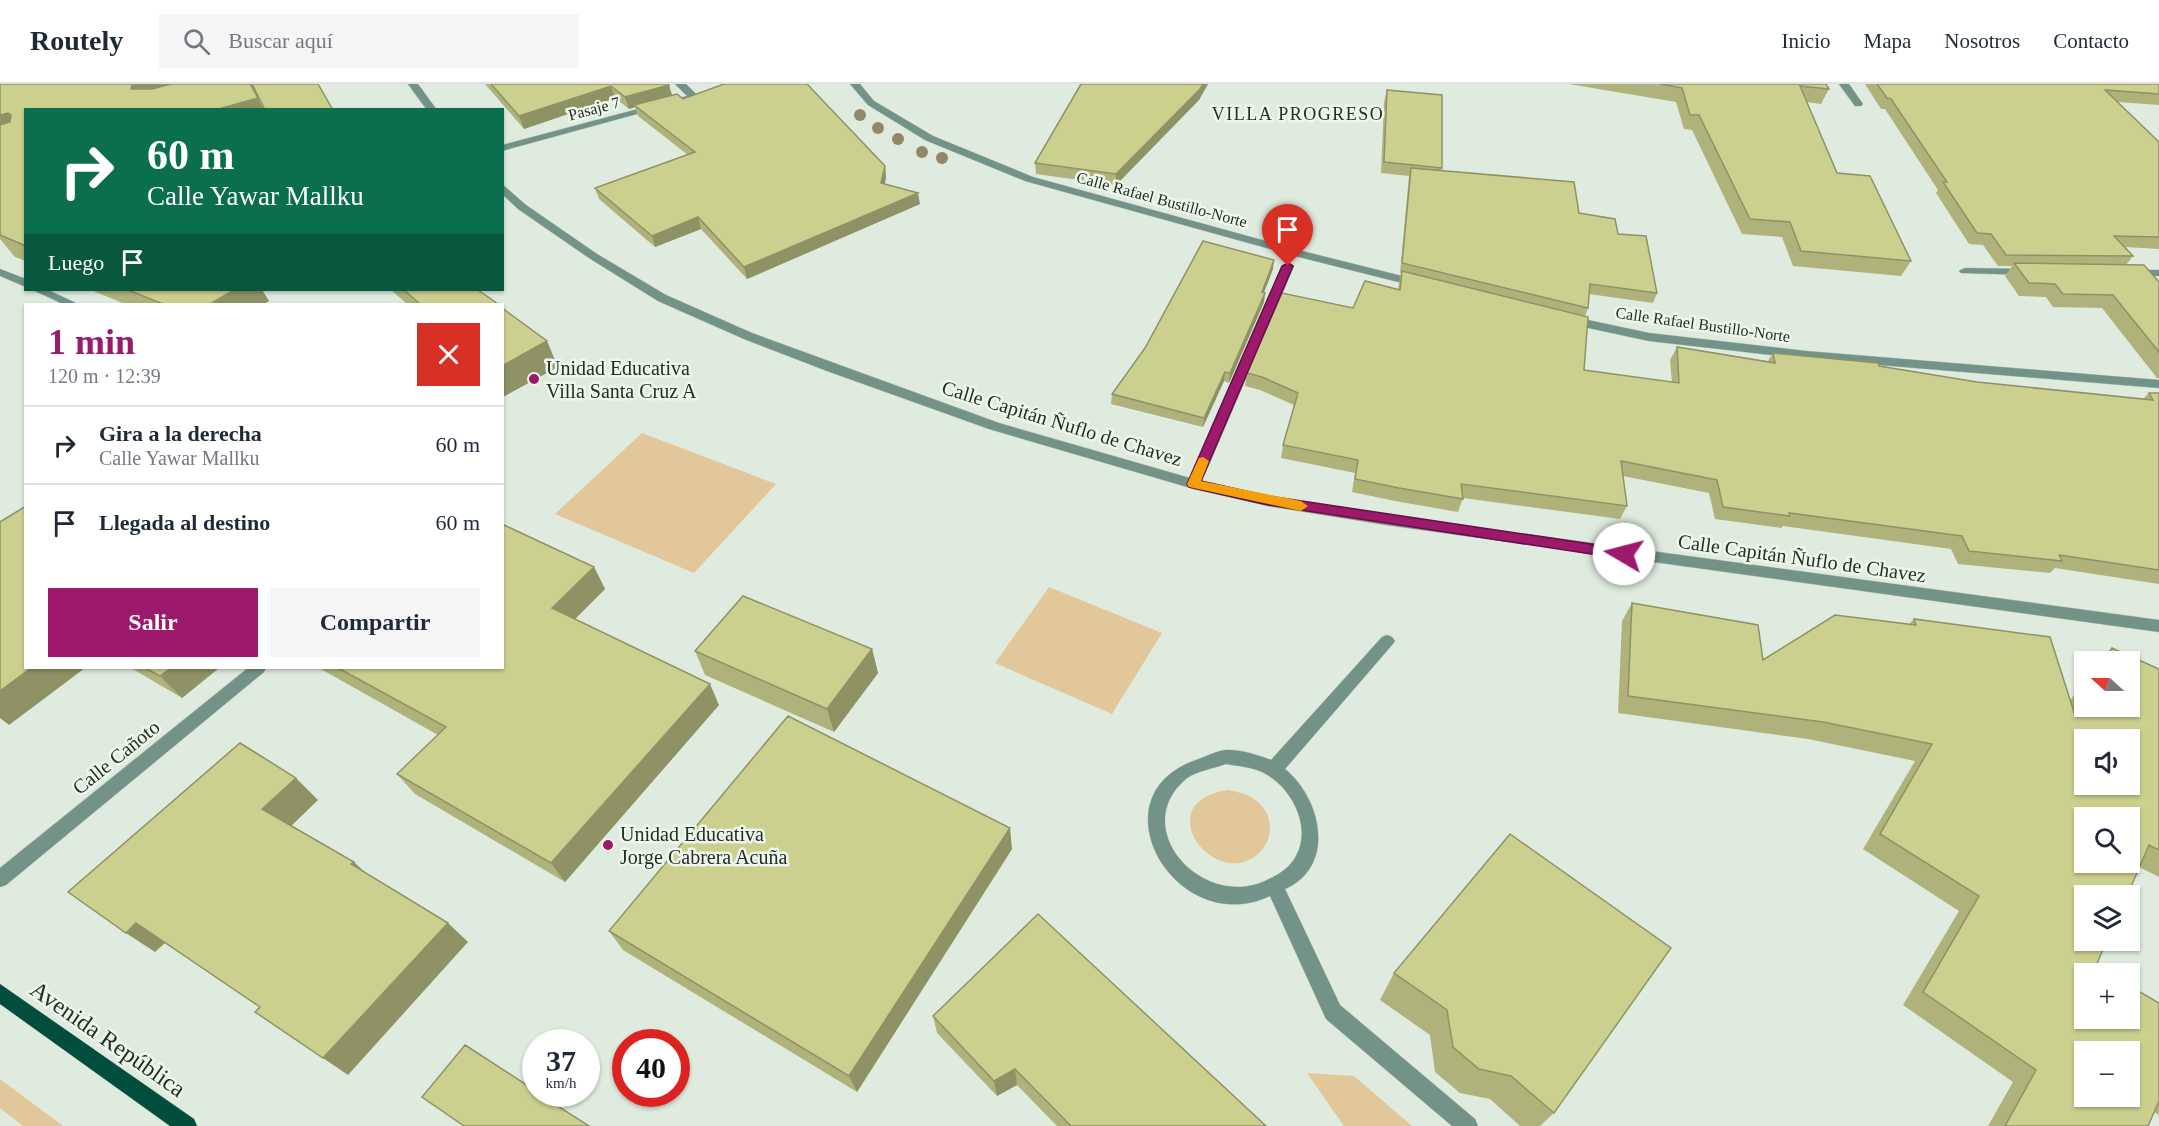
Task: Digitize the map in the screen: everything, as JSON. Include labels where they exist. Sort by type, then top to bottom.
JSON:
[{"type":"main road","name":"Avenida República","points":[[0,993],[187,1126]]},
{"type":"street","points":[[413,84],[431,108]]},
{"type":"street","name":"Pasaje 7","points":[[504,147],[693,97],[681,84]]},
{"type":"street","name":"Calle Rafael Bustillo-Norte","points":[[855,84],[871,103],[929,138],[1029,179],[1299,254],[1434,287]]},
{"type":"street","points":[[1845,84],[1858,104]]},
{"type":"street","name":"Calle Capitán Ñuflo de Chavez","points":[[504,189],[522,207],[593,256],[662,298],[748,336],[994,426],[1194,484],[1268,501],[1386,520],[2159,626]]},
{"type":"street","points":[[1194,484],[1288,266]]},
{"type":"street","points":[[1965,271],[2045,272]]},
{"type":"street","points":[[0,272],[24,283]]},
{"type":"street","points":[[2113,273],[2159,273]]},
{"type":"street","points":[[41,291],[70,303]]},
{"type":"street","name":"Calle Rafael Bustillo-Norte","points":[[1561,318],[1649,337],[1806,355],[2159,384]]},
{"type":"street","points":[[1273,770],[1387,641]]},
{"type":"street","name":"Calle Cañoto","points":[[0,879],[257,669]]},
{"type":"street","points":[[1226,757],[1251,760],[1273,770],[1293,786],[1306,807],[1312,831],[1308,855],[1295,874],[1276,889],[1252,897],[1225,896],[1198,888],[1177,872],[1162,852],[1155,830],[1157,807],[1166,787],[1182,771],[1203,760],[1226,757]]},
{"type":"street","points":[[1276,889],[1333,1012],[1468,1126]]},
{"type":"shaded area","points":[[642,433],[776,484],[694,573],[555,514]]},
{"type":"shaded area","points":[[1049,587],[1162,633],[1112,714],[995,663]]},
{"type":"shaded area","points":[[1228,790],[1248,795],[1254,799],[1261,804],[1269,818],[1269,833],[1264,848],[1241,863],[1223,862],[1208,854],[1196,841],[1190,826],[1192,810],[1204,798]]},
{"type":"shaded area","points":[[1307,1073],[1354,1076],[1412,1126],[1344,1126]]},
{"type":"shaded area","points":[[0,1079],[63,1126],[23,1126],[0,1108]]},
{"type":"building","points":[[0,84],[135,84],[131,89],[152,89],[171,84],[250,84],[258,98],[222,108],[24,108],[24,245],[0,235],[0,125],[10,122],[11,115],[8,113],[0,115]]},
{"type":"building","points":[[252,84],[318,84],[332,108],[264,108]]},
{"type":"building","points":[[491,84],[669,85],[625,97],[611,86],[519,116]]},
{"type":"building","points":[[724,84],[807,84],[885,166],[881,183],[918,193],[744,267],[698,217],[652,236],[595,188],[695,152],[634,105],[677,94],[683,99]]},
{"type":"building","points":[[1081,84],[1203,84],[1116,174],[1035,163]]},
{"type":"building","points":[[1660,84],[1826,84],[1829,89],[1800,86],[1837,173],[1870,176],[1911,261],[1801,251],[1790,222],[1750,219],[1699,115],[1690,115],[1682,88]]},
{"type":"building","points":[[1877,84],[2159,84],[2159,94],[2105,90],[2159,142],[2159,237],[2114,236],[2133,256],[2006,255],[1991,234],[1977,233],[1943,182],[1947,182],[1891,99],[1887,98]]},
{"type":"building","points":[[1387,90],[1442,95],[1442,168],[1384,162]]},
{"type":"building","points":[[1411,168],[1574,182],[1579,213],[1615,219],[1618,234],[1646,236],[1657,293],[1590,284],[1588,308],[1402,263]]},
{"type":"building","points":[[1203,241],[1274,260],[1262,292],[1265,293],[1230,373],[1225,372],[1204,418],[1112,394],[1145,348]]},
{"type":"building","points":[[2014,263],[2144,265],[2159,282],[2159,352],[2113,295],[2063,294],[2055,284],[2029,283]]},
{"type":"building","points":[[1402,271],[1588,317],[1584,370],[1679,383],[1677,347],[1775,363],[1773,353],[1878,363],[1879,366],[1977,382],[2153,400],[2149,393],[2159,393],[2159,570],[2059,555],[2062,561],[1969,551],[1962,536],[1789,513],[1790,516],[1723,507],[1717,480],[1621,461],[1627,506],[1461,484],[1463,499],[1355,479],[1358,460],[1283,445],[1298,393],[1247,373],[1282,293],[1353,308],[1365,281],[1400,290]]},
{"type":"building","points":[[130,291],[232,291],[212,303],[160,303]]},
{"type":"building","points":[[405,291],[479,291],[497,303],[419,303]]},
{"type":"building","points":[[504,309],[547,341],[504,365]]},
{"type":"building","points":[[24,507],[24,669],[30,669],[0,691],[0,522]]},
{"type":"building","points":[[504,525],[594,567],[552,608],[710,684],[551,863],[397,774],[446,727],[340,669],[504,669]]},
{"type":"building","points":[[743,596],[872,649],[827,709],[695,651]]},
{"type":"building","points":[[1632,603],[1758,625],[1763,660],[1835,615],[1916,625],[1914,619],[2050,637],[2074,717],[2140,717],[2140,661],[2159,669],[2159,850],[2149,845],[2140,866],[2140,807],[2074,807],[2074,873],[2137,873],[2132,885],[2074,885],[2074,951],[2102,951],[2097,963],[2074,963],[2074,1029],[2140,1029],[2140,992],[2159,1003],[2159,1101],[2148,1126],[2005,1126],[2036,1070],[1923,992],[1979,896],[1880,834],[1932,744],[1823,722],[1628,696]]},
{"type":"building","points":[[147,669],[170,669],[160,676]]},
{"type":"building","points":[[788,716],[1010,828],[849,1076],[609,931]]},
{"type":"building","points":[[240,743],[296,778],[262,809],[354,862],[351,864],[448,923],[323,1058],[255,1012],[260,1007],[136,923],[126,933],[68,892]]},
{"type":"building","points":[[1510,834],[1671,948],[1554,1113],[1511,1076],[1479,1069],[1453,1047],[1447,1010],[1394,973]]},
{"type":"building","points":[[1038,914],[1266,1126],[1071,1126],[1015,1069],[994,1081],[933,1016]]},
{"type":"building","points":[[465,1045],[522,1082],[522,1107],[559,1107],[589,1126],[464,1126],[422,1097]]},
{"type":"slow traffic","points":[[1203,461],[1194,484],[1301,506]]},
{"type":"place","name":"Unidad Educativa Villa Santa Cruz A","points":[[534,379]]},
{"type":"place","name":"Unidad Educativa Jorge Cabrera Acuña","points":[[608,845]]},
{"type":"district","name":"VILLA PROGRESO","points":[[1298,114]]},
{"type":"route","points":[[1288,266],[1194,484],[1268,501],[1624,554]]}]
